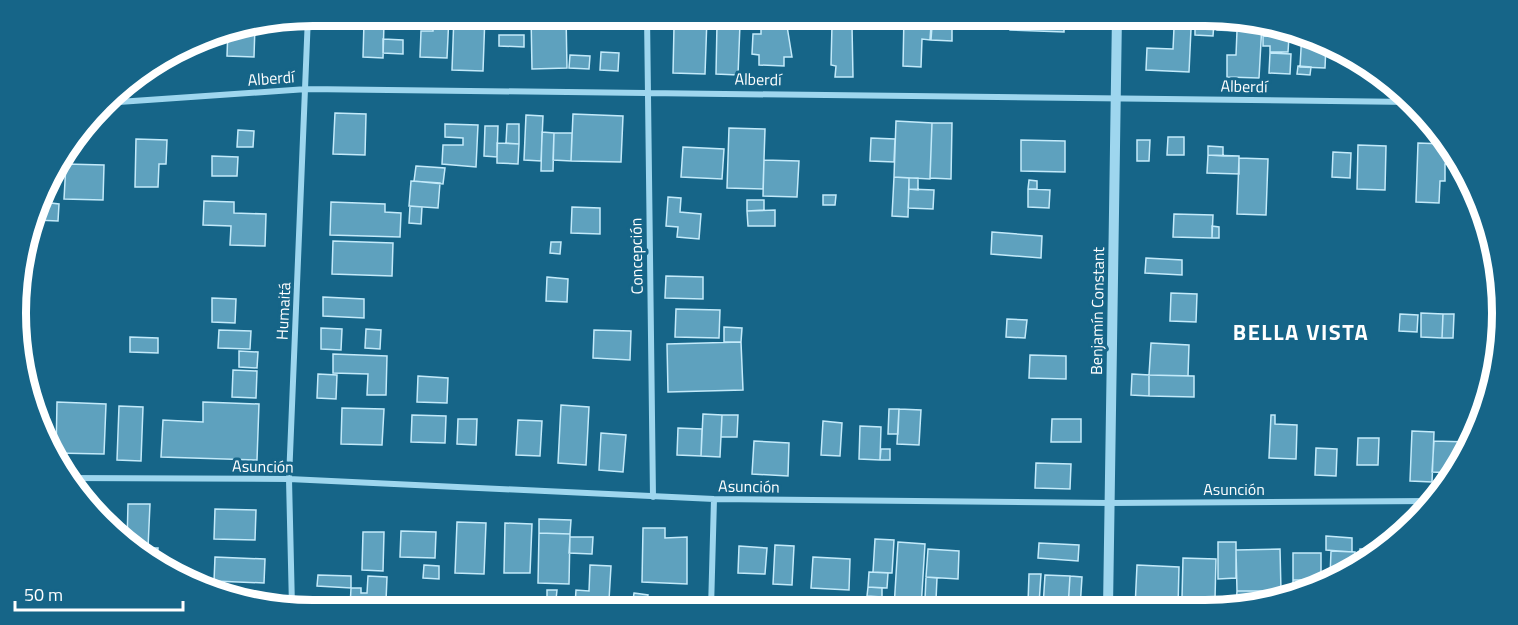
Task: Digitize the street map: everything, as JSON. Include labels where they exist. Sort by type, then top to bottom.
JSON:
[{"type":"street","name":"Humaitá","points":[[292,599],[289,479],[308,26]]},
{"type":"street","name":"Concepción","points":[[647,26],[653,497]]},
{"type":"street","name":"Benjamín Constant","points":[[1107,600],[1117,26]]},
{"type":"street","name":"Alberdí","points":[[118,102],[307,89],[646,91],[1400,102]]},
{"type":"street","name":"Asunción","points":[[78,478],[289,479],[714,499],[1109,503],[1422,501]]},
{"type":"street","points":[[711,600],[714,499]]},
{"type":"building","points":[[364,26],[384,26],[383,58],[363,57]]},
{"type":"building","points":[[433,26],[449,26],[447,58],[420,57],[421,31],[433,31]]},
{"type":"building","points":[[454,26],[485,26],[483,71],[452,70]]},
{"type":"building","points":[[531,26],[566,26],[567,68],[532,69]]},
{"type":"building","points":[[707,26],[705,74],[673,73],[674,27]]},
{"type":"building","points":[[717,26],[740,26],[738,75],[716,74]]},
{"type":"building","points":[[761,26],[787,26],[792,57],[784,57],[784,66],[759,65],[759,55],[752,54],[753,34],[761,34]]},
{"type":"building","points":[[832,26],[852,26],[853,77],[835,77],[836,66],[831,65]]},
{"type":"building","points":[[904,26],[931,26],[930,40],[922,39],[921,67],[903,66]]},
{"type":"building","points":[[932,26],[952,26],[952,41],[931,40]]},
{"type":"building","points":[[1010,26],[1064,26],[1064,32],[1010,30]]},
{"type":"building","points":[[1195,26],[1214,26],[1213,36],[1195,35]]},
{"type":"building","points":[[1217,26],[1224,26],[1262,31],[1259,78],[1227,77],[1227,55],[1236,55],[1237,31],[1217,30]]},
{"type":"building","points":[[1174,28],[1191,29],[1189,72],[1146,70],[1147,48],[1173,49]]},
{"type":"building","points":[[255,31],[254,57],[227,56],[228,38]]},
{"type":"building","points":[[499,35],[524,35],[524,47],[499,46]]},
{"type":"building","points":[[1263,36],[1289,38],[1288,52],[1270,52],[1270,46],[1263,46]]},
{"type":"building","points":[[383,39],[403,40],[403,54],[383,53]]},
{"type":"building","points":[[1301,42],[1326,52],[1325,68],[1300,67]]},
{"type":"building","points":[[601,52],[619,53],[618,71],[600,70]]},
{"type":"building","points":[[1270,53],[1291,54],[1290,74],[1269,73]]},
{"type":"building","points":[[570,55],[590,56],[589,69],[569,68]]},
{"type":"building","points":[[1298,66],[1311,67],[1310,75],[1297,74]]},
{"type":"building","points":[[335,113],[366,114],[365,155],[333,154]]},
{"type":"building","points":[[573,114],[623,116],[621,162],[571,161]]},
{"type":"building","points":[[526,115],[543,116],[541,161],[524,160]]},
{"type":"building","points":[[896,121],[932,123],[930,179],[894,177]]},
{"type":"building","points":[[932,123],[952,123],[951,179],[930,178]]},
{"type":"building","points":[[445,124],[478,125],[476,167],[442,164],[443,145],[463,145],[463,138],[445,137]]},
{"type":"building","points":[[507,124],[519,124],[519,144],[506,143]]},
{"type":"building","points":[[485,126],[498,126],[497,157],[484,156]]},
{"type":"building","points":[[729,128],[765,129],[763,189],[727,188]]},
{"type":"building","points":[[238,130],[254,131],[253,147],[237,147]]},
{"type":"building","points":[[542,132],[554,133],[553,171],[541,171]]},
{"type":"building","points":[[554,133],[572,133],[571,161],[553,160]]},
{"type":"building","points":[[1168,137],[1184,137],[1184,155],[1167,155]]},
{"type":"building","points":[[871,138],[895,139],[894,162],[870,161]]},
{"type":"building","points":[[136,139],[167,140],[166,164],[159,164],[158,187],[135,187]]},
{"type":"building","points":[[1021,140],[1065,141],[1065,172],[1021,171]]},
{"type":"building","points":[[1137,140],[1150,140],[1149,161],[1137,161]]},
{"type":"building","points":[[497,143],[519,144],[518,164],[497,163]]},
{"type":"building","points":[[1418,143],[1437,144],[1451,164],[1445,164],[1445,181],[1440,181],[1439,203],[1416,202]]},
{"type":"building","points":[[1358,145],[1386,146],[1385,190],[1357,189]]},
{"type":"building","points":[[1208,146],[1223,147],[1223,156],[1208,155]]},
{"type":"building","points":[[683,147],[724,149],[722,179],[681,177]]},
{"type":"building","points":[[1333,152],[1351,153],[1350,178],[1332,177]]},
{"type":"building","points":[[1208,155],[1239,156],[1239,174],[1207,173]]},
{"type":"building","points":[[212,156],[238,157],[237,176],[212,176]]},
{"type":"building","points":[[1239,158],[1268,159],[1266,215],[1237,214]]},
{"type":"building","points":[[764,160],[799,161],[797,197],[763,196]]},
{"type":"building","points":[[67,164],[104,165],[103,200],[64,199]]},
{"type":"building","points":[[416,166],[445,168],[443,184],[414,181]]},
{"type":"building","points":[[894,177],[909,178],[908,217],[892,216]]},
{"type":"building","points":[[909,178],[918,178],[918,190],[909,189]]},
{"type":"building","points":[[1029,180],[1037,181],[1037,189],[1028,189]]},
{"type":"building","points":[[411,181],[440,183],[438,208],[409,206]]},
{"type":"building","points":[[909,189],[934,190],[933,209],[908,208]]},
{"type":"building","points":[[1028,189],[1050,190],[1049,208],[1028,207]]},
{"type":"building","points":[[51,195],[51,203],[59,204],[58,221],[41,220]]},
{"type":"building","points":[[823,195],[836,195],[835,205],[823,205]]},
{"type":"building","points":[[668,197],[681,198],[680,212],[701,214],[699,239],[677,237],[678,227],[666,226]]},
{"type":"building","points":[[747,200],[764,200],[764,210],[747,211]]},
{"type":"building","points":[[204,201],[234,202],[234,213],[266,214],[265,246],[230,245],[231,226],[203,225]]},
{"type":"building","points":[[331,202],[385,204],[385,212],[401,213],[400,237],[330,235]]},
{"type":"building","points":[[410,206],[422,207],[421,224],[409,223]]},
{"type":"building","points":[[572,207],[600,208],[600,234],[571,233]]},
{"type":"building","points":[[775,210],[775,226],[748,226],[747,211]]},
{"type":"building","points":[[1174,214],[1213,215],[1212,238],[1173,237]]},
{"type":"building","points":[[1212,226],[1219,227],[1219,238],[1212,238]]},
{"type":"building","points":[[992,232],[1042,236],[1041,258],[991,254]]},
{"type":"building","points":[[333,241],[393,243],[392,276],[332,274]]},
{"type":"building","points":[[551,242],[561,242],[560,254],[550,253]]},
{"type":"building","points":[[1146,258],[1182,260],[1182,275],[1145,273]]},
{"type":"building","points":[[666,276],[703,277],[703,299],[665,298]]},
{"type":"building","points":[[547,277],[568,279],[567,302],[546,301]]},
{"type":"building","points":[[1171,293],[1197,294],[1196,322],[1170,321]]},
{"type":"building","points":[[323,297],[364,299],[364,318],[323,316]]},
{"type":"building","points":[[212,298],[236,299],[235,323],[212,322]]},
{"type":"building","points":[[676,309],[720,310],[719,338],[675,337]]},
{"type":"building","points":[[1421,313],[1443,314],[1442,338],[1421,337]]},
{"type":"building","points":[[1400,314],[1418,315],[1417,332],[1399,331]]},
{"type":"building","points":[[1443,314],[1454,314],[1453,338],[1442,338]]},
{"type":"building","points":[[1007,319],[1027,320],[1025,338],[1006,337]]},
{"type":"building","points":[[724,327],[742,328],[741,342],[724,342]]},
{"type":"building","points":[[321,328],[342,329],[341,350],[321,349]]},
{"type":"building","points":[[366,329],[381,330],[380,349],[365,348]]},
{"type":"building","points":[[219,330],[251,331],[250,349],[218,348]]},
{"type":"building","points":[[594,330],[631,331],[630,360],[593,358]]},
{"type":"building","points":[[130,337],[158,338],[158,353],[130,352]]},
{"type":"building","points":[[741,342],[743,390],[668,392],[667,344]]},
{"type":"building","points":[[1151,343],[1189,345],[1188,376],[1149,375]]},
{"type":"building","points":[[239,351],[258,352],[257,368],[239,367]]},
{"type":"building","points":[[333,354],[387,356],[386,395],[367,395],[368,374],[333,373]]},
{"type":"building","points":[[1030,355],[1066,356],[1066,379],[1029,378]]},
{"type":"building","points":[[233,370],[257,371],[256,398],[232,397]]},
{"type":"building","points":[[318,374],[337,375],[336,399],[317,398]]},
{"type":"building","points":[[1132,374],[1149,375],[1149,396],[1131,395]]},
{"type":"building","points":[[1149,375],[1194,376],[1194,397],[1149,396]]},
{"type":"building","points":[[418,376],[448,378],[447,403],[417,402]]},
{"type":"building","points":[[57,402],[106,404],[104,454],[62,453],[56,441]]},
{"type":"building","points":[[203,402],[259,404],[257,460],[161,457],[163,420],[203,422]]},
{"type":"building","points":[[561,405],[589,407],[586,465],[558,463]]},
{"type":"building","points":[[119,406],[143,407],[141,461],[117,460]]},
{"type":"building","points":[[342,408],[384,409],[382,445],[341,444]]},
{"type":"building","points":[[889,409],[899,409],[898,434],[888,434]]},
{"type":"building","points":[[899,409],[921,410],[919,445],[897,444]]},
{"type":"building","points":[[703,414],[722,415],[720,457],[701,456]]},
{"type":"building","points":[[412,415],[446,416],[445,443],[411,442]]},
{"type":"building","points":[[722,415],[738,415],[737,437],[721,437]]},
{"type":"building","points":[[1271,415],[1275,415],[1275,424],[1297,425],[1296,459],[1269,458]]},
{"type":"building","points":[[458,419],[477,419],[476,445],[457,444]]},
{"type":"building","points":[[1052,419],[1081,419],[1081,442],[1051,442]]},
{"type":"building","points":[[518,420],[542,421],[540,456],[516,455]]},
{"type":"building","points":[[823,421],[842,423],[840,456],[821,455]]},
{"type":"building","points":[[860,426],[881,427],[880,460],[859,459]]},
{"type":"building","points":[[678,428],[702,429],[701,456],[677,455]]},
{"type":"building","points":[[1412,431],[1434,432],[1432,482],[1410,481]]},
{"type":"building","points":[[601,433],[626,435],[623,472],[599,470]]},
{"type":"building","points":[[1358,438],[1379,438],[1378,465],[1357,465]]},
{"type":"building","points":[[754,441],[789,443],[788,476],[752,474]]},
{"type":"building","points":[[1434,441],[1462,442],[1444,473],[1432,472]]},
{"type":"building","points":[[1316,448],[1337,449],[1336,476],[1315,475]]},
{"type":"building","points":[[881,449],[890,449],[890,460],[880,460]]},
{"type":"building","points":[[1036,463],[1071,464],[1070,489],[1035,488]]},
{"type":"building","points":[[128,504],[150,504],[148,547],[127,531]]},
{"type":"building","points":[[215,509],[256,510],[255,540],[214,539]]},
{"type":"building","points":[[539,519],[571,520],[570,534],[539,533]]},
{"type":"building","points":[[457,522],[486,523],[484,574],[455,573]]},
{"type":"building","points":[[505,523],[532,524],[530,573],[504,573]]},
{"type":"building","points":[[643,528],[665,528],[665,538],[687,537],[687,584],[642,582]]},
{"type":"building","points":[[401,531],[436,532],[435,558],[400,557]]},
{"type":"building","points":[[363,532],[384,532],[383,571],[362,570]]},
{"type":"building","points":[[539,533],[570,534],[569,584],[538,583]]},
{"type":"building","points":[[1326,536],[1352,538],[1352,552],[1326,550]]},
{"type":"building","points":[[570,537],[593,537],[592,554],[569,553]]},
{"type":"building","points":[[875,539],[894,540],[892,573],[873,572]]},
{"type":"building","points":[[898,542],[925,544],[922,600],[894,600]]},
{"type":"building","points":[[1218,542],[1236,542],[1236,578],[1218,579]]},
{"type":"building","points":[[1039,543],[1079,545],[1078,561],[1038,558]]},
{"type":"building","points":[[775,545],[794,546],[792,585],[773,584]]},
{"type":"building","points":[[739,546],[767,548],[765,574],[738,573]]},
{"type":"building","points":[[149,548],[158,548],[158,554]]},
{"type":"building","points":[[928,549],[959,551],[958,579],[926,577]]},
{"type":"building","points":[[1280,549],[1281,590],[1237,591],[1236,550]]},
{"type":"building","points":[[1331,551],[1355,552],[1355,557],[1330,571]]},
{"type":"building","points":[[1293,553],[1321,553],[1321,575],[1309,580],[1293,580]]},
{"type":"building","points":[[215,557],[265,559],[264,583],[214,581]]},
{"type":"building","points":[[813,557],[850,559],[849,590],[811,588]]},
{"type":"building","points":[[1183,558],[1216,559],[1215,599],[1182,598]]},
{"type":"building","points":[[424,565],[439,566],[439,579],[423,578]]},
{"type":"building","points":[[590,565],[611,566],[609,600],[575,600],[576,590],[589,591]]},
{"type":"building","points":[[1137,565],[1179,567],[1178,600],[1135,600]]},
{"type":"building","points":[[869,572],[888,573],[887,588],[868,587]]},
{"type":"building","points":[[1029,574],[1041,574],[1039,600],[1028,600]]},
{"type":"building","points":[[318,575],[351,576],[351,588],[317,586]]},
{"type":"building","points":[[1045,575],[1070,576],[1068,600],[1043,600]]},
{"type":"building","points":[[368,576],[387,577],[386,600],[350,600],[351,588],[361,588],[361,593],[367,593]]},
{"type":"building","points":[[1070,576],[1082,577],[1081,600],[1068,600]]},
{"type":"building","points":[[926,577],[937,578],[936,600],[925,599]]},
{"type":"building","points":[[1293,580],[1309,580],[1298,584],[1293,586]]},
{"type":"building","points":[[868,587],[882,588],[882,597],[867,596]]},
{"type":"building","points":[[547,590],[557,590],[556,600],[547,599]]},
{"type":"building","points":[[1237,591],[1275,591],[1261,594],[1237,598]]},
{"type":"building","points":[[634,593],[648,595],[647,600],[633,600]]},
{"type":"district","name":"BELLA VISTA","points":[[1301,332]]}]
